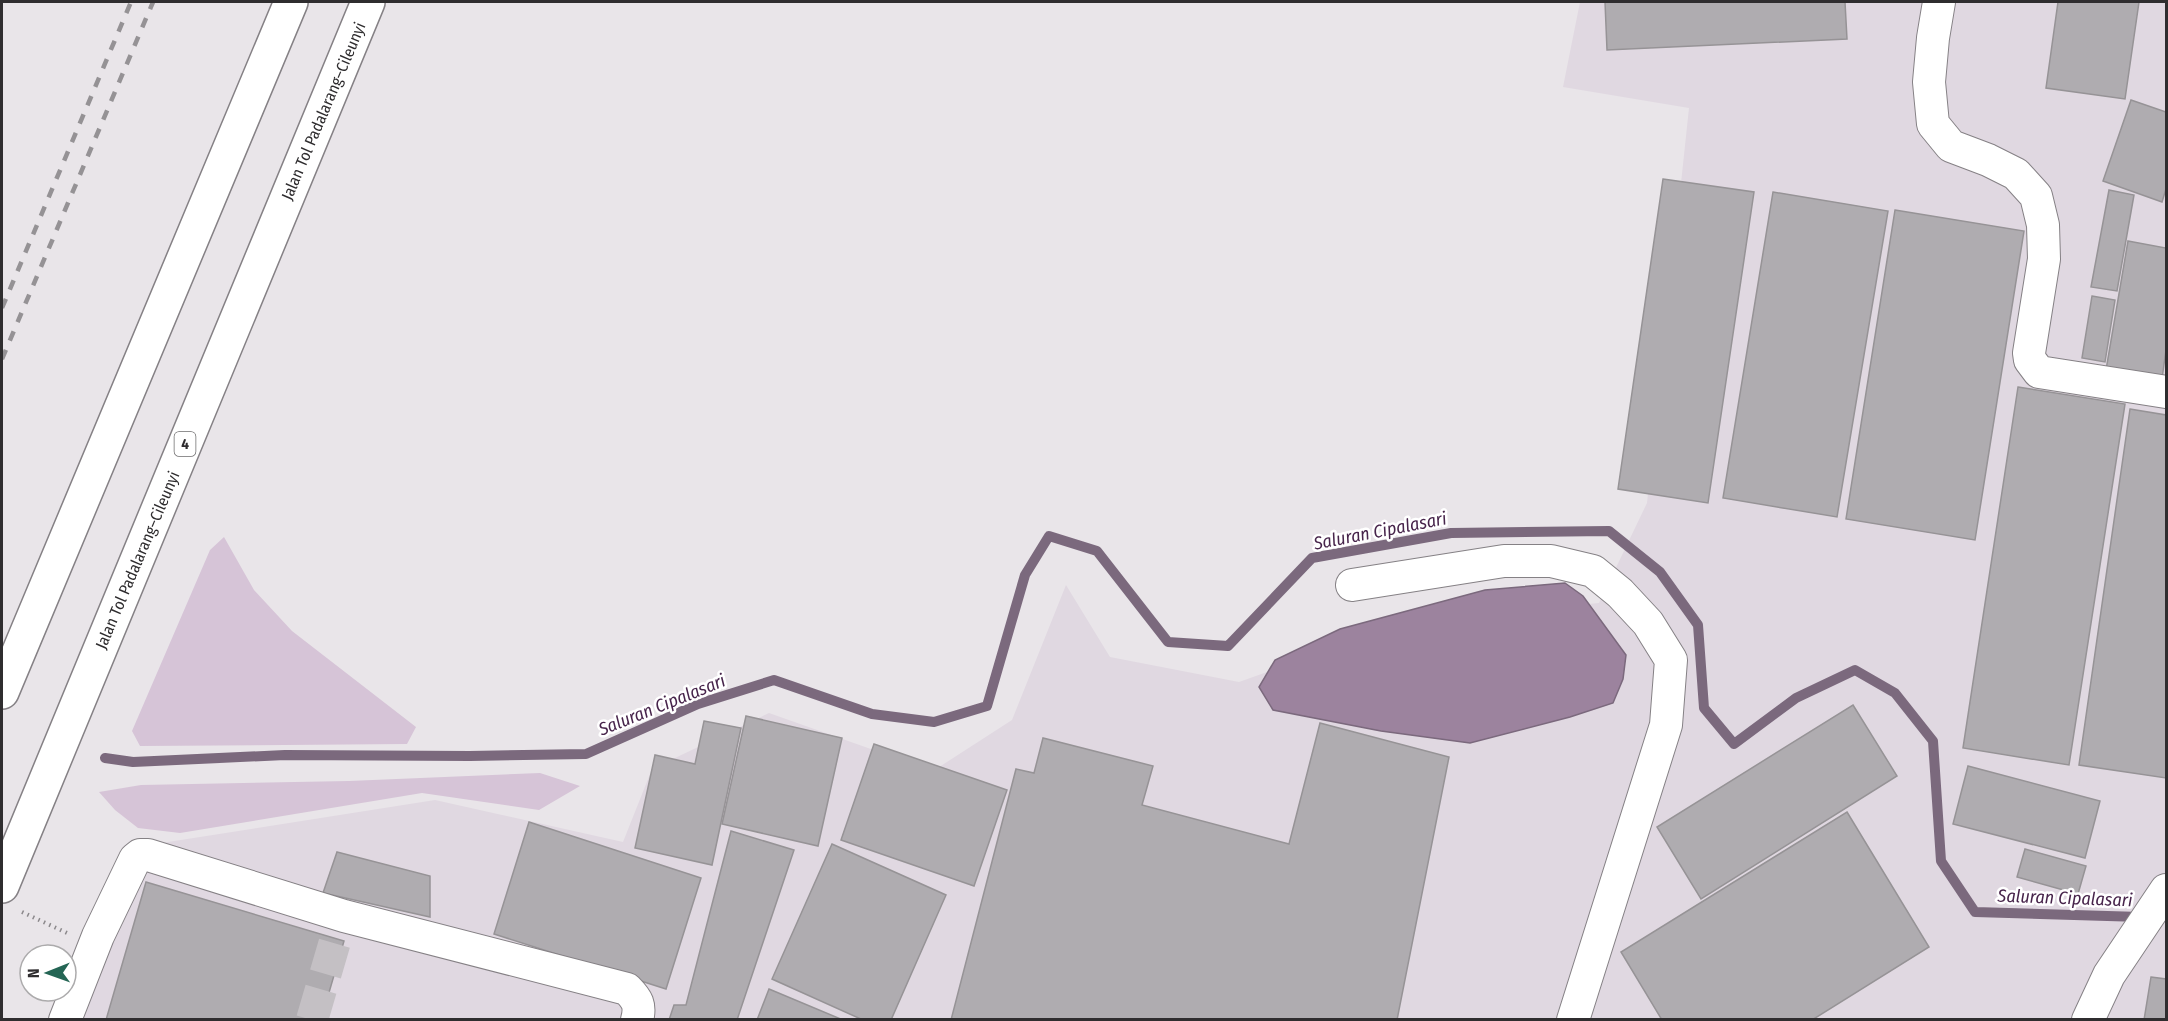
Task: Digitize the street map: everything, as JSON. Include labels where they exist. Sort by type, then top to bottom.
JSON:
[{"type":"highway","points":[[2,692],[291,2]]},
{"type":"highway","name":"Jalan Tol Padalarang–Cileunyi","points":[[11,899],[368,2]]},
{"type":"street","points":[[1939,2],[1929,82],[1933,124],[1951,146],[2016,174],[2036,196],[2043,225],[2044,258],[2029,353],[2033,366],[2039,372],[2166,392]]},
{"type":"street","points":[[1352,585],[1504,561],[1551,561],[1593,571],[1620,593],[1648,623],[1671,660],[1666,724],[1573,1020]]},
{"type":"street","points":[[65,1020],[98,936],[135,859],[140,855],[148,855],[340,927],[627,989],[637,998],[640,1009],[637,1020]]},
{"type":"street","points":[[2088,1020],[2109,975],[2162,896]]},
{"type":"path","points":[[11,899],[68,933],[67,936]]},
{"type":"shaded area","points":[[1580,2],[2166,2],[2166,1019],[71,1020],[136,847],[435,800],[623,842],[652,769],[769,713],[933,771],[1012,720],[1066,585],[1110,657],[1239,682],[1409,621],[1599,603],[1647,503],[1689,108],[1563,87]]},
{"type":"shaded area","points":[[224,537],[254,590],[292,631],[416,727],[407,744],[140,746],[132,731],[210,550]]},
{"type":"shaded area","points":[[1565,583],[1583,596],[1626,655],[1623,679],[1613,703],[1570,717],[1470,743],[1381,731],[1273,710],[1259,687],[1275,660],[1340,629],[1485,590]]},
{"type":"shaded area","points":[[540,773],[580,786],[539,810],[422,793],[180,833],[138,828],[115,810],[99,792],[141,785],[349,781]]},
{"type":"building","points":[[1605,2],[1845,2],[1847,39],[1607,50]]},
{"type":"building","points":[[2058,2],[2139,2],[2125,99],[2046,88]]},
{"type":"building","points":[[2131,100],[2166,112],[2166,189],[2162,202],[2103,181]]},
{"type":"building","points":[[1663,179],[1754,192],[1708,503],[1618,489]]},
{"type":"building","points":[[2109,190],[2134,195],[2117,291],[2091,287]]},
{"type":"building","points":[[1773,192],[1888,211],[1837,517],[1723,498]]},
{"type":"building","points":[[1895,210],[2024,231],[1975,540],[1846,519]]},
{"type":"building","points":[[2128,241],[2166,248],[2166,350],[2162,379],[2106,370]]},
{"type":"building","points":[[2092,296],[2115,300],[2105,362],[2082,358]]},
{"type":"building","points":[[2018,387],[2125,404],[2069,765],[1963,748]]},
{"type":"building","points":[[2130,409],[2166,415],[2166,778],[2079,765]]},
{"type":"building","points":[[1853,705],[1897,776],[1701,899],[1657,827]]},
{"type":"building","points":[[746,716],[842,738],[818,846],[722,824]]},
{"type":"building","points":[[704,721],[741,728],[712,865],[635,848],[655,755],[695,764]]},
{"type":"building","points":[[1320,723],[1449,757],[1397,1020],[951,1020],[1016,769],[1034,773],[1043,738],[1153,766],[1142,805],[1289,844]]},
{"type":"building","points":[[874,744],[1007,790],[974,886],[841,840]]},
{"type":"building","points":[[1968,766],[2100,801],[2085,858],[1953,824]]},
{"type":"building","points":[[1847,812],[1929,947],[1812,1020],[1662,1020],[1621,952]]},
{"type":"building","points":[[529,822],[701,878],[666,989],[494,934]]},
{"type":"building","points":[[731,831],[794,850],[737,1020],[669,1020],[674,1005],[686,1005]]},
{"type":"building","points":[[832,844],[946,895],[891,1020],[863,1020],[772,979]]},
{"type":"building","points":[[2025,849],[2086,866],[2078,894],[2017,877]]},
{"type":"building","points":[[337,852],[430,876],[430,917],[323,893]]},
{"type":"building","points":[[146,882],[344,941],[321,1020],[106,1020]]},
{"type":"building","points":[[2151,977],[2166,979],[2166,1020],[2144,1020]]},
{"type":"building","points":[[769,989],[843,1020],[757,1020]]},
{"type":"waterway","name":"Saluran Cipalasari","points":[[105,758],[133,762],[285,755],[586,754],[698,704],[774,680],[872,714],[934,722],[987,706],[1025,575],[1049,536],[1097,551],[1168,642],[1228,646],[1312,558],[1451,533],[1609,531],[1660,572],[1698,625],[1704,708],[1734,744],[1796,698],[1855,670],[1895,693],[1933,741],[1941,861],[1975,912],[2141,917]]},
{"type":"tunnel","points":[[312,1020],[336,938]]},
{"type":"railway","points":[[2,308],[131,2]]},
{"type":"railway","points":[[2,359],[153,2]]}]
